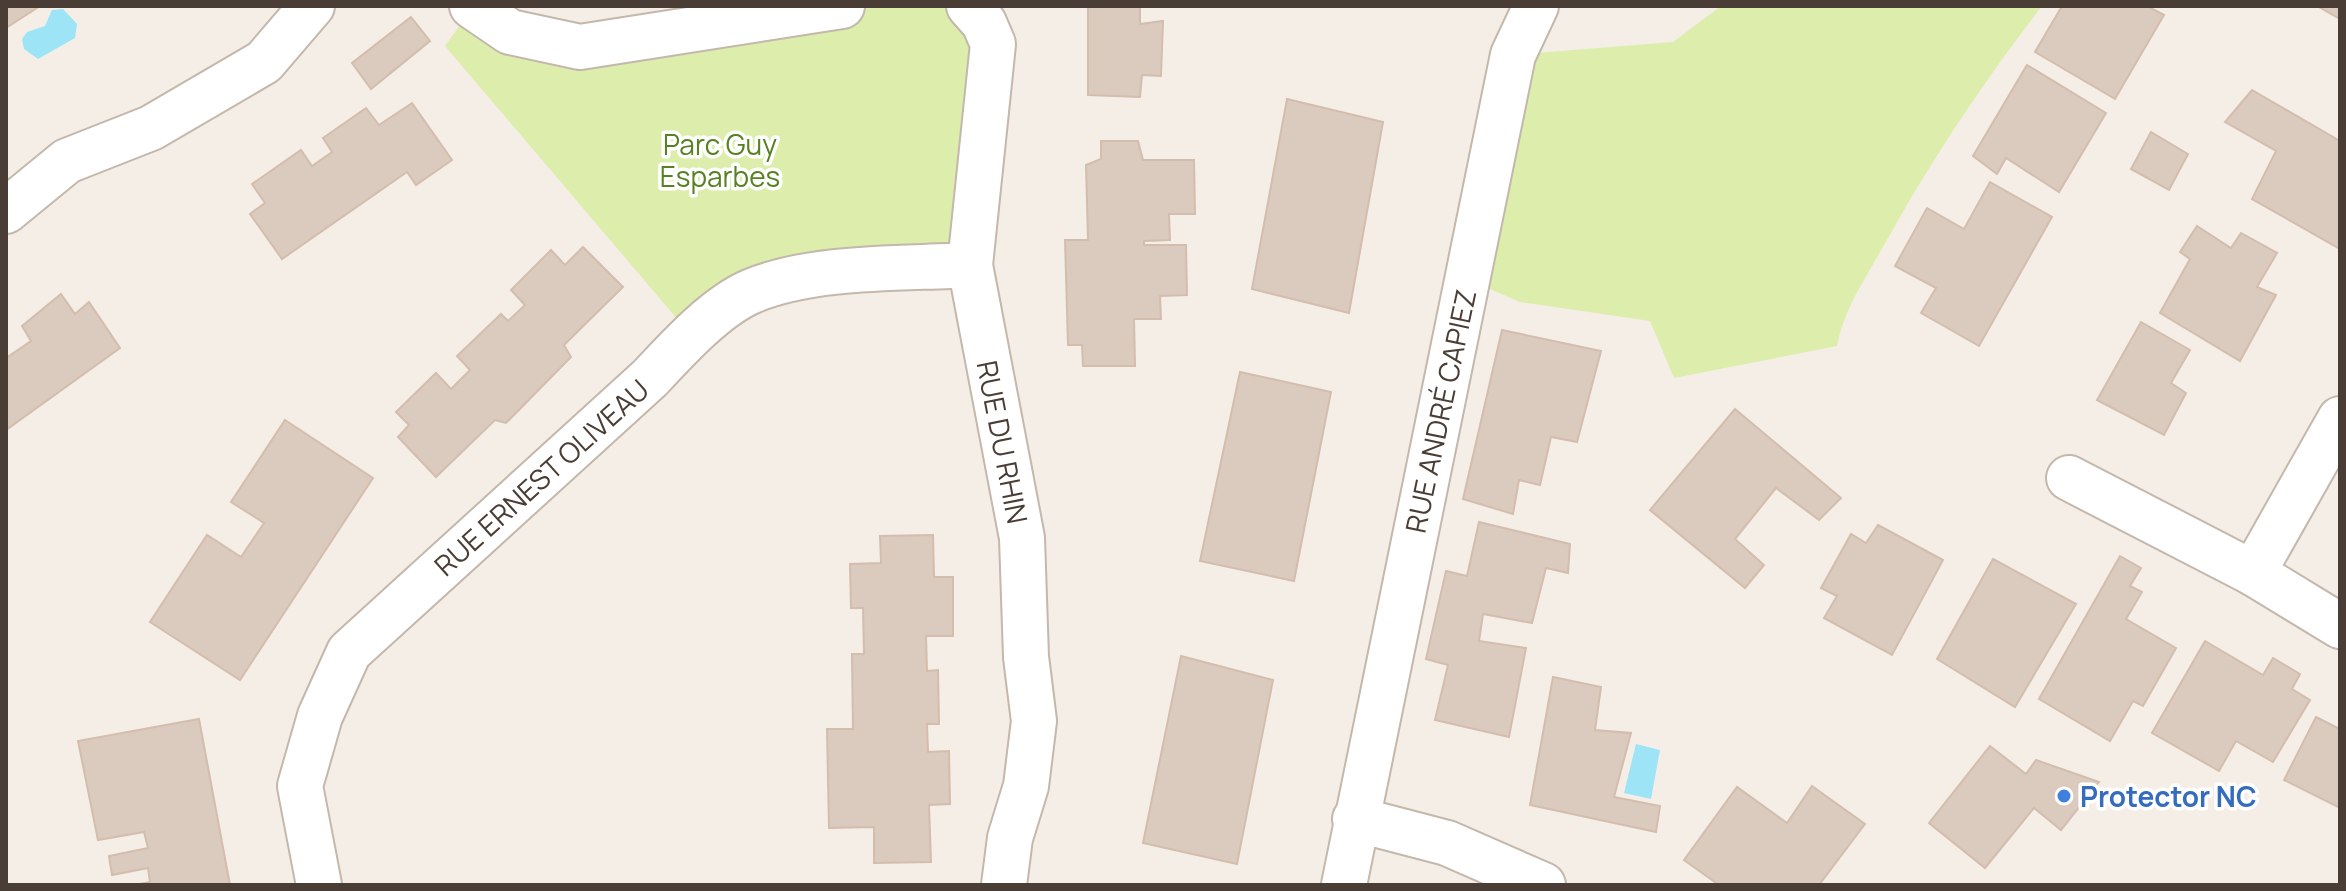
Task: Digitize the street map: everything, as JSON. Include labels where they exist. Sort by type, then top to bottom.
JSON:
[{"type":"street","points":[[6,211],[67,161],[151,128],[264,62],[312,6]]},
{"type":"street","points":[[472,6],[510,32],[580,47],[842,6]]},
{"type":"street","name":"RUE DU RHIN","points":[[971,6],[984,23],[993,44],[970,265],[1022,538],[1026,657],[1034,721],[1026,786],[1010,838],[1004,885]]},
{"type":"street","name":"RUE ANDRÉ CAPIEZ","points":[[1344,885],[1513,55],[1536,6]]},
{"type":"street","name":"RUE ERNEST OLIVEAU","points":[[319,885],[300,786],[320,716],[349,652],[650,378],[690,334],[751,291],[823,274],[970,265]]},
{"type":"street","points":[[2253,573],[2340,419]]},
{"type":"street","points":[[2069,478],[2253,573],[2340,626]]},
{"type":"street","points":[[1355,819],[1447,843],[1543,885]]},
{"type":"green space","name":"Parc Guy Esparbes","points":[[842,6],[972,7],[970,265],[823,274],[690,334],[445,46],[473,7],[510,32]]},
{"type":"green space","points":[[1721,6],[2042,6],[1978,94],[1919,185],[1856,295],[1837,346],[1674,378],[1650,321],[1520,302],[1467,279],[1513,55],[1673,42]]},
{"type":"water","points":[[63,9],[77,24],[75,38],[38,59],[24,49],[22,39],[27,32],[45,26],[52,10]]},
{"type":"water","points":[[1636,744],[1660,750],[1651,799],[1624,793]]},
{"type":"building","points":[[6,6],[40,6],[6,28]]},
{"type":"building","points":[[1088,6],[1140,6],[1140,24],[1163,21],[1161,76],[1142,75],[1140,97],[1088,95]]},
{"type":"building","points":[[2062,6],[2147,6],[2164,15],[2115,99],[2035,52]]},
{"type":"building","points":[[2320,6],[2340,6],[2340,19],[2319,7]]},
{"type":"building","points":[[411,17],[430,41],[371,89],[352,63]]},
{"type":"building","points":[[2027,65],[2106,113],[2059,192],[2006,158],[1997,174],[1973,156]]},
{"type":"building","points":[[2252,90],[2340,141],[2340,249],[2252,199],[2276,151],[2225,122]]},
{"type":"building","points":[[1287,99],[1383,122],[1349,313],[1252,289]]},
{"type":"building","points":[[412,103],[452,160],[416,185],[407,172],[282,259],[250,214],[265,203],[252,184],[301,150],[312,166],[332,152],[323,138],[366,108],[379,125]]},
{"type":"building","points":[[2151,132],[2188,154],[2169,190],[2131,169]]},
{"type":"building","points":[[1101,141],[1138,141],[1143,160],[1194,160],[1195,214],[1169,214],[1170,240],[1144,241],[1144,245],[1186,245],[1187,295],[1160,296],[1161,319],[1134,319],[1135,366],[1083,366],[1082,345],[1068,345],[1065,240],[1088,240],[1086,165],[1101,159]]},
{"type":"building","points":[[1990,182],[2052,217],[1979,346],[1921,313],[1936,288],[1895,266],[1927,208],[1964,229]]},
{"type":"building","points":[[2197,226],[2231,248],[2241,233],[2277,253],[2257,287],[2276,295],[2240,361],[2160,313],[2190,259],[2180,252]]},
{"type":"building","points":[[583,247],[623,287],[564,345],[571,357],[506,423],[495,420],[436,477],[398,437],[409,425],[396,412],[436,373],[451,389],[470,370],[457,356],[501,314],[508,321],[525,305],[511,290],[551,250],[565,265]]},
{"type":"building","points":[[61,294],[75,314],[89,302],[120,348],[6,430],[6,358],[31,341],[22,326]]},
{"type":"building","points":[[2141,322],[2190,350],[2171,383],[2186,393],[2164,435],[2097,400]]},
{"type":"building","points":[[1502,330],[1601,351],[1577,442],[1551,437],[1540,485],[1519,480],[1513,514],[1463,499]]},
{"type":"building","points":[[1240,372],[1331,392],[1294,581],[1200,561]]},
{"type":"building","points":[[1735,409],[1841,498],[1819,520],[1776,488],[1735,539],[1764,565],[1745,588],[1650,510]]},
{"type":"building","points":[[285,420],[373,478],[240,680],[150,622],[207,535],[241,557],[264,523],[231,502]]},
{"type":"building","points":[[1479,522],[1570,544],[1568,573],[1546,568],[1532,623],[1483,614],[1479,641],[1526,648],[1509,737],[1435,720],[1448,665],[1426,659],[1446,571],[1467,576]]},
{"type":"building","points":[[1878,525],[1943,560],[1892,655],[1824,618],[1837,596],[1821,588],[1851,534],[1866,543]]},
{"type":"building","points":[[933,535],[934,577],[953,577],[953,636],[926,636],[927,671],[938,670],[939,724],[927,724],[928,752],[949,751],[950,804],[929,805],[931,862],[874,863],[874,827],[829,828],[827,729],[853,729],[852,654],[864,654],[863,608],[851,608],[850,564],[881,563],[880,536]]},
{"type":"building","points":[[2120,556],[2141,568],[2130,586],[2142,592],[2126,619],[2176,648],[2143,706],[2133,701],[2110,741],[2039,699]]},
{"type":"building","points":[[1993,559],[2076,604],[2015,707],[1937,659]]},
{"type":"building","points":[[2205,641],[2263,675],[2273,658],[2300,674],[2292,689],[2310,700],[2273,762],[2236,741],[2219,771],[2152,733]]},
{"type":"building","points":[[1181,656],[1273,680],[1237,864],[1143,843]]},
{"type":"building","points":[[1553,677],[1601,687],[1595,730],[1631,733],[1614,797],[1660,806],[1656,832],[1530,805]]},
{"type":"building","points":[[2316,717],[2340,729],[2340,808],[2284,780]]},
{"type":"building","points":[[199,719],[230,885],[134,885],[150,882],[148,868],[112,875],[109,856],[148,848],[144,832],[98,840],[78,741]]},
{"type":"building","points":[[1990,746],[2026,774],[2036,760],[2099,782],[2061,830],[2034,808],[1985,868],[1929,823]]},
{"type":"building","points":[[1812,786],[1865,824],[1819,885],[1719,885],[1684,860],[1737,787],[1787,823]]},
{"type":"place","name":"Protector NC","points":[[2064,796]]}]
